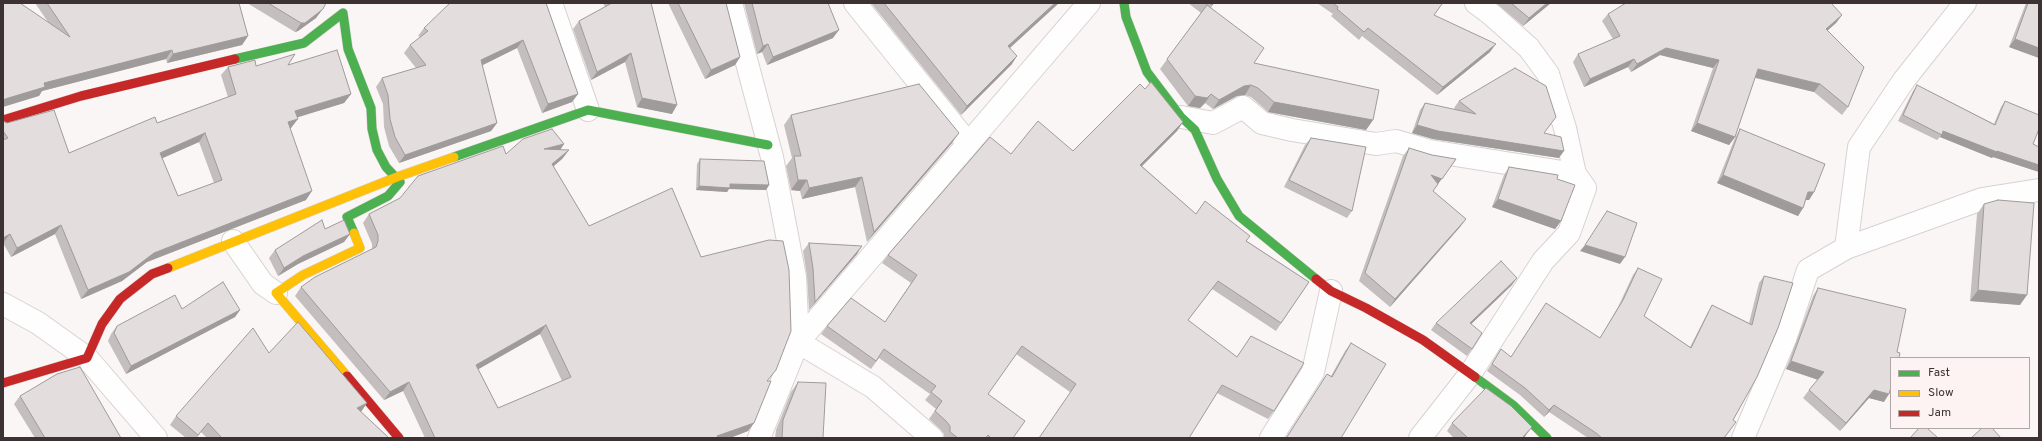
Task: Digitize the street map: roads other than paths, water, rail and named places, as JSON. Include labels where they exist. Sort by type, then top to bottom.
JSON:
[{"type":"street","points":[[551,3],[588,110]]},
{"type":"street","points":[[731,3],[768,145],[795,278],[798,342]]},
{"type":"street","points":[[855,3],[967,142]]},
{"type":"street","points":[[759,438],[798,342],[967,142],[1067,30],[1089,3]]},
{"type":"street","points":[[1124,3],[1126,17],[1147,72],[1181,117],[1195,130],[1217,179],[1239,216],[1331,291],[1366,308],[1423,340],[1513,405],[1547,438]]},
{"type":"street","points":[[1420,438],[1470,374],[1543,261],[1569,234],[1585,188],[1575,174],[1565,128],[1548,74],[1529,48],[1492,15],[1476,3]]},
{"type":"street","points":[[1846,248],[1860,147],[1904,80],[1965,3]]},
{"type":"street","points":[[3,120],[81,96],[304,43],[345,8]]},
{"type":"street","points":[[276,293],[303,275],[360,248],[348,218],[388,196],[400,182],[397,177],[386,167],[378,150],[372,129],[370,108],[348,49],[345,8]]},
{"type":"street","points":[[1181,117],[1213,123],[1243,107],[1262,123],[1292,130],[1376,144],[1396,141],[1430,151],[1575,174]]},
{"type":"street","points":[[3,383],[87,358],[102,324],[120,299],[152,274],[233,241],[252,236],[397,177],[588,110],[768,145]]},
{"type":"street","points":[[1743,438],[1785,339],[1808,270],[1846,248],[1982,199],[2039,190]]},
{"type":"street","points":[[233,241],[263,284],[276,293],[399,438]]},
{"type":"street","points":[[1271,438],[1313,372],[1331,291]]},
{"type":"street","points":[[3,304],[38,323],[87,358],[156,438]]},
{"type":"street","points":[[798,342],[873,387],[932,438]]}]
